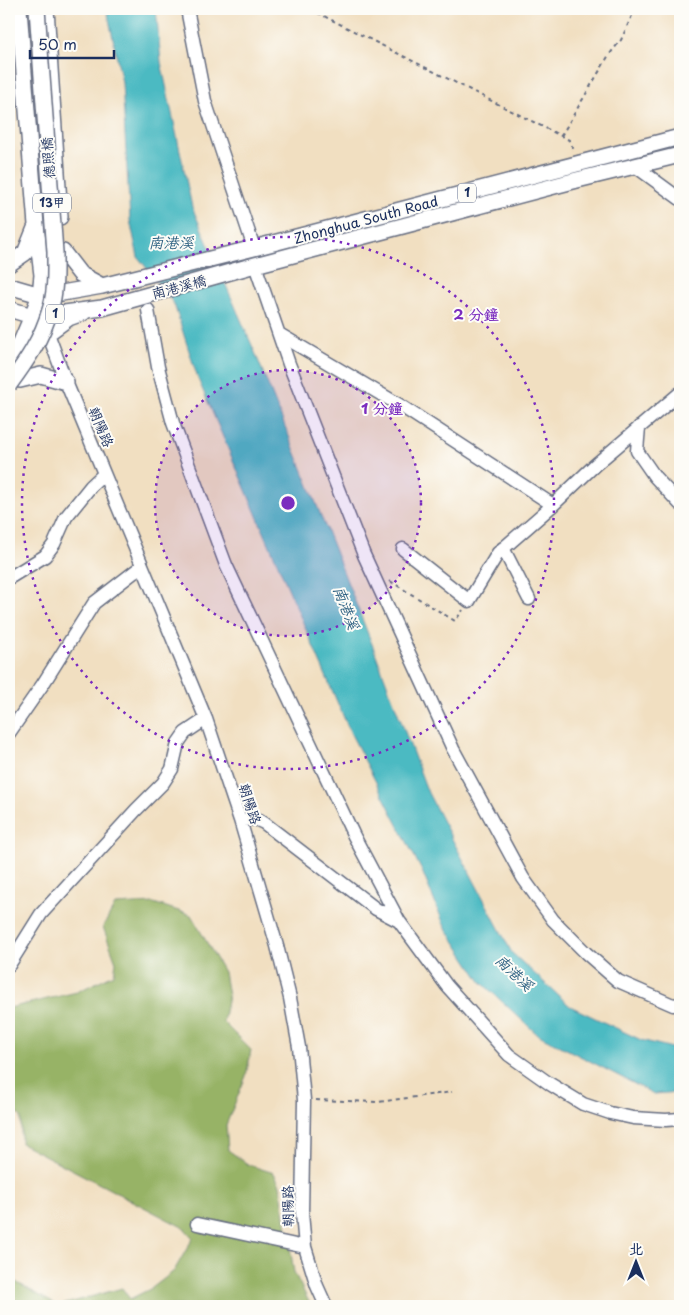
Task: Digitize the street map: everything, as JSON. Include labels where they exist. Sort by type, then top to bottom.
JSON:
[{"type":"main road","points":[[9,394],[12,380],[48,335],[40,295],[42,275],[36,225],[19,9]]},
{"type":"main road","name":"德照橋","points":[[12,380],[36,330],[43,308],[48,271],[46,210],[32,9]]},
{"type":"main road","name":"德照橋","points":[[12,380],[29,358],[41,335],[51,309],[55,283],[38,9]]},
{"type":"main road","points":[[9,361],[21,342],[62,293],[62,252],[46,9]]},
{"type":"main road","name":"Zhonghua South Road","points":[[248,250],[680,137]]},
{"type":"main road","name":"Zhonghua South Road","points":[[251,267],[577,180],[680,155]]},
{"type":"main road","points":[[9,264],[25,254],[36,225]]},
{"type":"main road","points":[[248,250],[251,267]]},
{"type":"main road","name":"南港溪橋","points":[[102,286],[248,250]]},
{"type":"main road","points":[[62,252],[80,274],[102,286]]},
{"type":"main road","name":"南港溪橋","points":[[102,308],[251,267]]},
{"type":"main road","name":"1","points":[[9,286],[40,295],[102,286]]},
{"type":"main road","name":"1","points":[[9,309],[43,315],[102,308]]},
{"type":"main road","points":[[12,380],[41,375],[66,382]]},
{"type":"street","points":[[187,9],[205,101],[248,250]]},
{"type":"street","points":[[634,166],[680,199]]},
{"type":"street","points":[[251,267],[279,334],[360,546],[453,749],[523,878],[553,920],[618,981],[673,1005],[680,1004]]},
{"type":"street","points":[[48,335],[70,319],[102,308]]},
{"type":"street","points":[[148,310],[158,367],[172,423],[226,565],[354,836],[399,921],[447,986],[510,1055],[550,1084],[583,1104],[610,1113],[633,1118],[680,1119]]},
{"type":"street","points":[[279,334],[401,406],[553,504]]},
{"type":"street","name":"朝陽路","points":[[48,335],[206,719],[240,820],[278,946],[299,1047],[304,1100],[302,1213],[305,1247],[317,1286],[326,1306]]},
{"type":"street","points":[[403,549],[469,601],[498,553],[503,548],[595,464],[680,393]]},
{"type":"street","points":[[639,428],[637,451],[655,478],[680,504]]},
{"type":"street","points":[[9,578],[45,556],[54,544],[66,516],[91,486],[104,474]]},
{"type":"street","points":[[503,548],[528,599]]},
{"type":"street","points":[[9,733],[43,684],[94,603],[142,566]]},
{"type":"street","points":[[9,965],[41,914],[163,783],[172,768],[178,743],[185,733],[206,719]]},
{"type":"street","points":[[240,820],[255,819],[264,823],[376,909],[399,921]]},
{"type":"street","points":[[198,1224],[305,1247]]},
{"type":"path","points":[[310,9],[570,140],[581,164]]},
{"type":"path","points":[[561,136],[609,55],[620,40],[635,9]]},
{"type":"path","points":[[378,584],[389,581],[455,621],[469,601]]},
{"type":"path","points":[[304,1100],[378,1102],[452,1092]]},
{"type":"green space","points":[[154,903],[191,915],[224,972],[228,996],[223,1022],[251,1050],[246,1076],[226,1125],[228,1150],[249,1165],[274,1173],[280,1185],[294,1272],[311,1306],[58,1306],[122,1288],[130,1299],[152,1288],[174,1271],[193,1238],[184,1228],[21,1143],[21,1117],[9,1105],[9,1008],[77,992],[114,974],[116,962],[103,927],[115,905]]},
{"type":"green space","points":[[9,1278],[58,1306],[9,1306]]},
{"type":"water","name":"南港溪","points":[[107,9],[156,9],[161,62],[192,207],[254,350],[312,493],[372,644],[428,793],[512,953],[570,1006],[641,1040],[680,1050],[680,1092],[654,1094],[537,1034],[482,983],[445,927],[422,871],[351,734],[198,379],[174,304],[138,257],[130,220],[122,83]]}]
